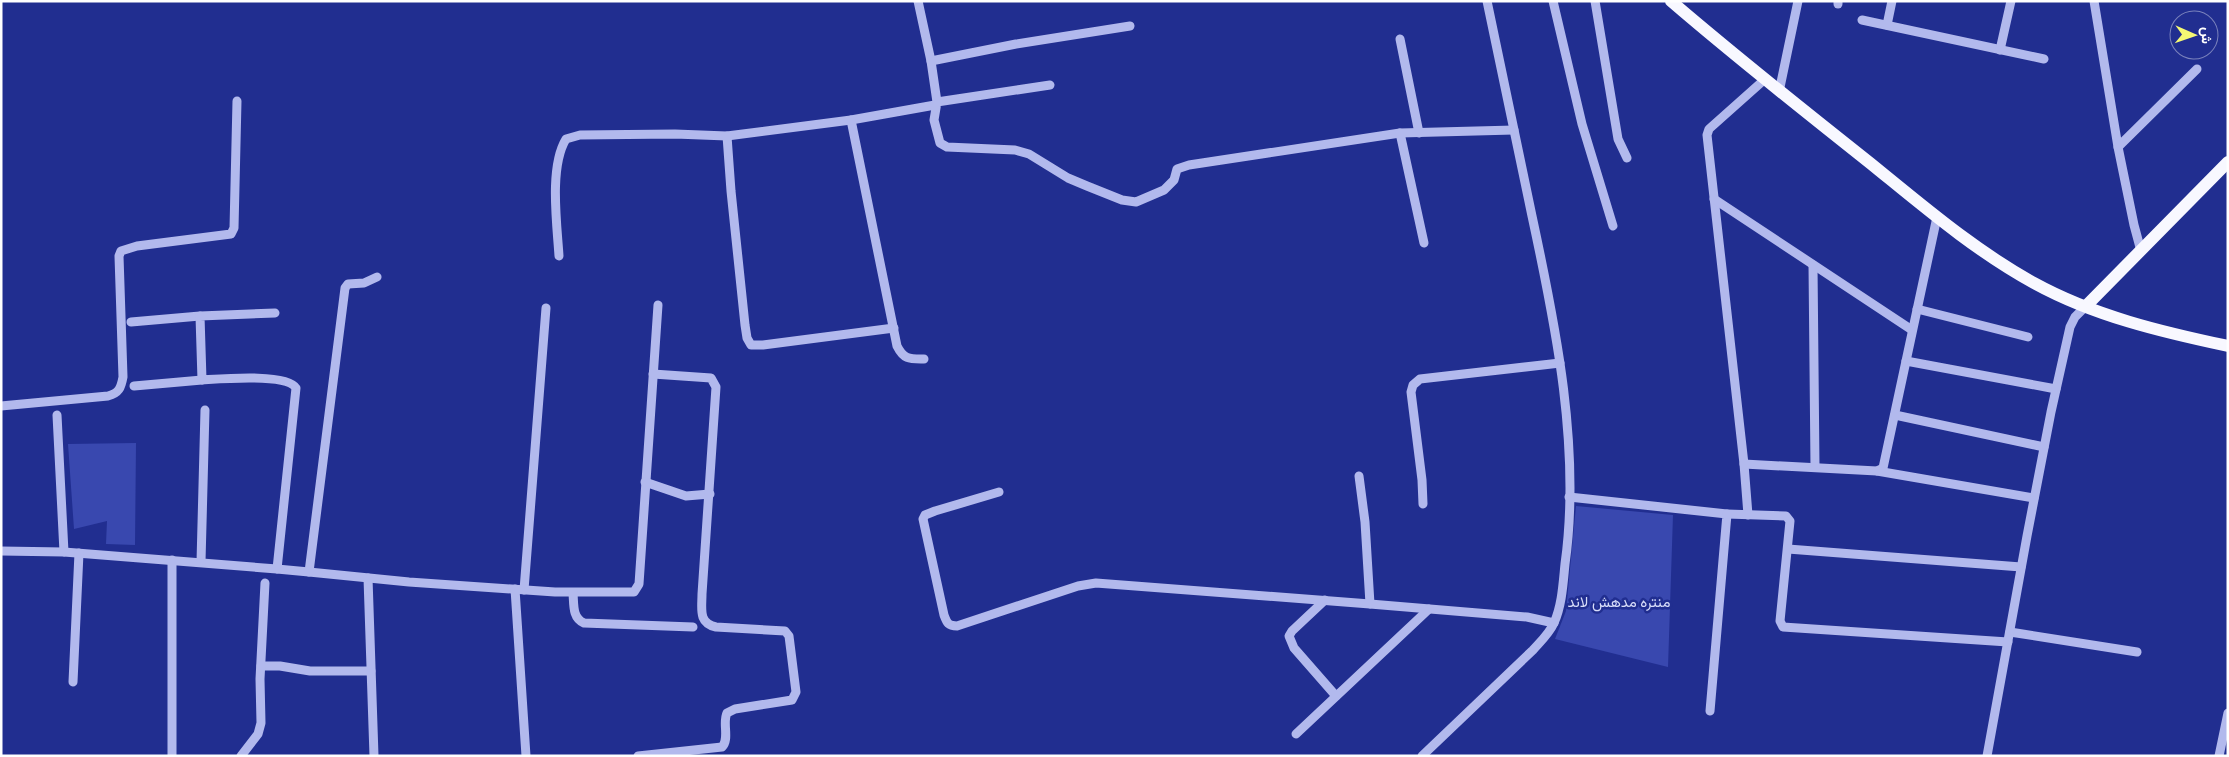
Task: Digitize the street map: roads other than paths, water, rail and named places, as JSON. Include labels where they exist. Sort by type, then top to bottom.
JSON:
[{"type":"main road","points":[[1671,1],[1764,80],[1985,254],[2035,283],[2086,306],[2152,329],[2228,346]]},
{"type":"main road","points":[[2086,306],[2228,162]]},
{"type":"street","points":[[918,1],[938,102],[934,114],[936,134],[940,143],[947,147],[1015,150],[1029,154],[1074,181],[1122,200],[1136,202],[1164,190],[1174,180],[1177,169],[1189,165],[1400,133],[1514,130]]},
{"type":"street","points":[[1422,756],[1533,650],[1549,632],[1554,623],[1561,594],[1568,547],[1567,441],[1560,363],[1548,291],[1487,1]]},
{"type":"street","points":[[1553,1],[1582,124],[1613,226]]},
{"type":"street","points":[[1595,1],[1618,139],[1627,158]]},
{"type":"street","points":[[1779,92],[1798,1]]},
{"type":"street","points":[[1887,25],[1892,1]]},
{"type":"street","points":[[2000,50],[2011,1]]},
{"type":"street","points":[[2094,1],[2118,147],[2141,251]]},
{"type":"street","points":[[1862,20],[2044,59]]},
{"type":"street","points":[[931,61],[1016,44],[1130,26]]},
{"type":"street","points":[[1400,39],[1419,133]]},
{"type":"street","points":[[2118,147],[2197,69]]},
{"type":"street","points":[[1748,515],[1708,131],[1764,80]]},
{"type":"street","points":[[559,256],[556,183],[558,157],[566,140],[580,135],[675,134],[727,136],[851,120],[935,105],[938,102],[1050,85]]},
{"type":"street","points":[[1,406],[116,394],[120,388],[122,377],[119,256],[121,251],[137,246],[231,234],[234,228],[237,101]]},
{"type":"street","points":[[851,120],[894,328],[902,355],[908,360],[924,359]]},
{"type":"street","points":[[1400,133],[1424,243]]},
{"type":"street","points":[[727,136],[745,325],[747,338],[751,345],[894,328]]},
{"type":"street","points":[[1714,199],[1912,330]]},
{"type":"street","points":[[1877,471],[1881,470],[1885,463],[1937,217]]},
{"type":"street","points":[[1813,265],[1815,467]]},
{"type":"street","points":[[309,572],[344,288],[348,284],[364,283],[377,277]]},
{"type":"street","points":[[1,551],[64,552],[201,562],[368,578],[524,590],[615,594],[634,592],[637,589],[658,305]]},
{"type":"street","points":[[1987,756],[2021,567],[2056,389],[2070,327],[2075,317],[2086,306]]},
{"type":"street","points":[[524,590],[546,308]]},
{"type":"street","points":[[1917,309],[2028,337]]},
{"type":"street","points":[[131,322],[200,316],[275,313]]},
{"type":"street","points":[[200,316],[202,380]]},
{"type":"street","points":[[1906,360],[2056,389]]},
{"type":"street","points":[[1423,504],[1422,480],[1411,392],[1414,385],[1420,379],[1560,363]]},
{"type":"street","points":[[644,755],[722,747],[726,741],[725,723],[727,713],[735,709],[784,702],[795,697],[789,636],[785,631],[716,627],[708,625],[703,620],[702,594],[710,494],[714,382],[711,378],[653,374]]},
{"type":"street","points":[[134,386],[202,380],[266,379],[289,382],[296,388],[277,569]]},
{"type":"street","points":[[201,562],[205,410]]},
{"type":"street","points":[[57,415],[64,552]]},
{"type":"street","points":[[1895,415],[2044,447]]},
{"type":"street","points":[[1744,464],[1877,471],[2034,498]]},
{"type":"street","points":[[1359,476],[1366,530],[1370,604]]},
{"type":"street","points":[[645,482],[686,496],[710,494]]},
{"type":"street","points":[[999,492],[935,511],[925,515],[923,519],[944,615],[947,623],[951,626],[957,626],[1078,586],[1096,583],[1527,617],[1554,623]]},
{"type":"street","points":[[1569,497],[1727,514],[1786,516],[1790,522],[1780,621],[1783,626],[2009,637],[2137,652]]},
{"type":"street","points":[[1710,710],[1727,514]]},
{"type":"street","points":[[1788,548],[2021,567]]},
{"type":"street","points":[[73,682],[79,553]]},
{"type":"street","points":[[172,560],[172,756]]},
{"type":"street","points":[[368,578],[374,756]]},
{"type":"street","points":[[241,756],[258,734],[260,723],[264,583]]},
{"type":"street","points":[[515,589],[526,756]]},
{"type":"street","points":[[573,593],[575,615],[578,620],[584,623],[693,627]]},
{"type":"street","points":[[1325,600],[1289,636],[1294,648],[1336,696]]},
{"type":"street","points":[[1296,734],[1429,609]]},
{"type":"street","points":[[261,666],[280,666],[310,671],[371,671]]},
{"type":"street","points":[[2219,756],[2228,713]]},
{"type":"park label","name":"منتره مدهش لاند","points":[[1619,602]]}]
